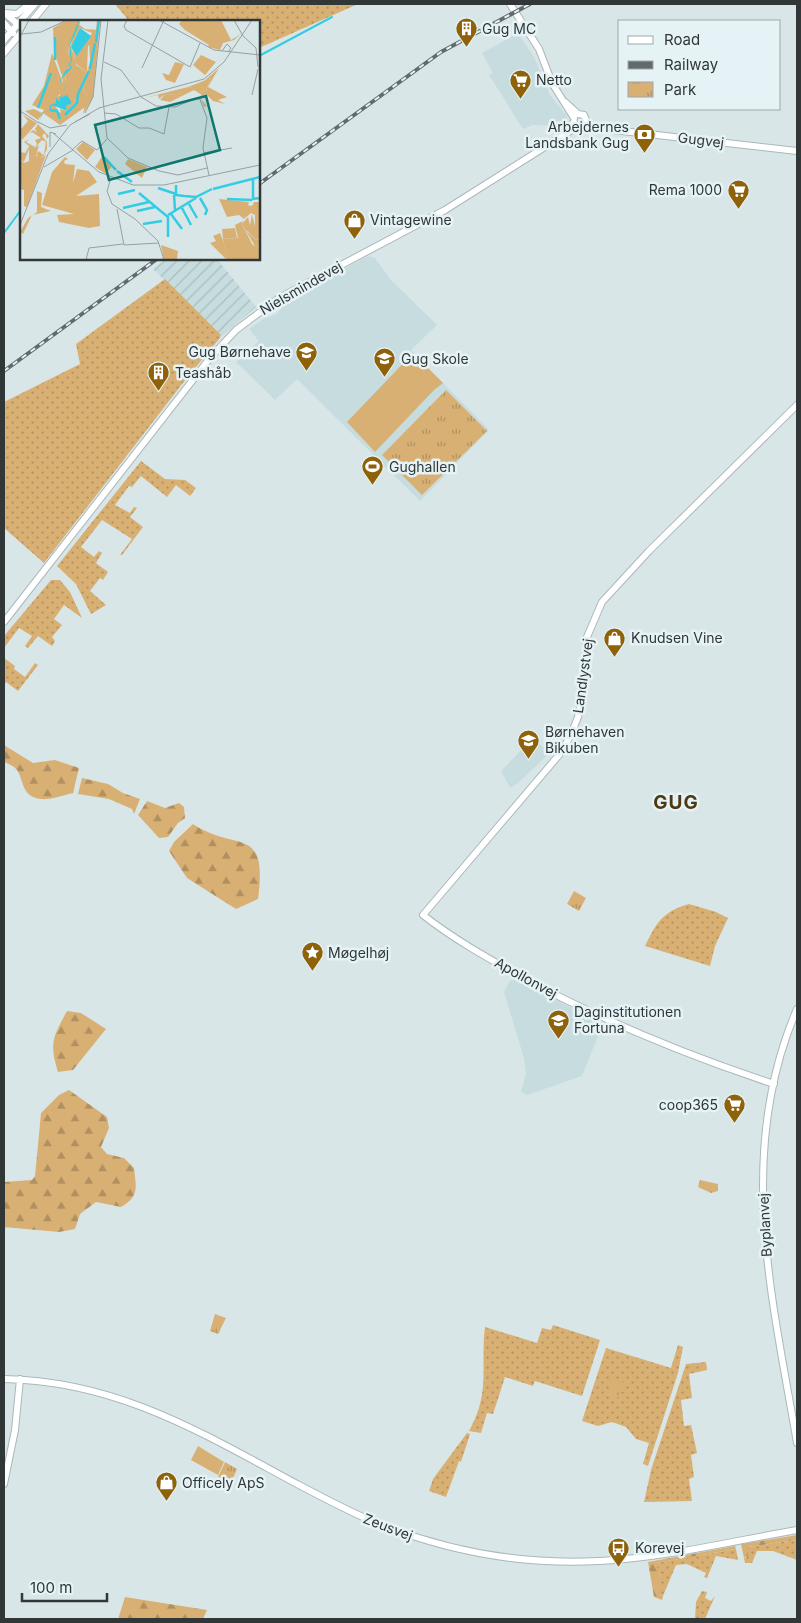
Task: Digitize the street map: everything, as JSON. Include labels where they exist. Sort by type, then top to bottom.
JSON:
[{"type":"street","points":[[4,13],[17,14],[29,4]]},
{"type":"street","points":[[23,20],[35,4]]},
{"type":"street","points":[[33,20],[46,4]]},
{"type":"street","name":"Gugvej","points":[[510,4],[539,49],[562,100],[579,121],[605,128],[797,151]]},
{"type":"street","points":[[4,13],[19,26],[4,53]]},
{"type":"street","points":[[4,23],[16,34]]},
{"type":"street","points":[[4,40],[16,34]]},
{"type":"street","points":[[4,47],[16,34]]},
{"type":"street","name":"Nielsmindevej","points":[[4,622],[210,358],[236,330],[279,298],[445,210],[561,136],[579,121]]},
{"type":"street","name":"Landlystvej","points":[[423,915],[559,755],[570,737],[583,695],[587,637],[602,602],[649,551],[797,405]]},
{"type":"street","name":"Apollonvej","points":[[423,915],[462,942],[589,1012],[683,1053],[774,1084]]},
{"type":"street","name":"Byplanvej","points":[[797,1009],[783,1049],[774,1084],[767,1124],[763,1165],[763,1226],[766,1258],[797,1443]]},
{"type":"street","name":"Zeusvej","points":[[4,1379],[20,1379],[92,1389],[134,1403],[192,1428],[360,1516],[423,1540],[487,1555],[557,1562],[599,1561],[654,1555],[797,1530]]},
{"type":"street","points":[[4,1484],[15,1430],[20,1379]]},
{"type":"shaded area","points":[[518,33],[535,59],[550,95],[567,116],[568,122],[563,126],[533,125],[523,129],[489,75],[493,73],[482,53]]},
{"type":"shaded area","name":"Gug Skole","points":[[368,256],[375,258],[391,280],[437,325],[411,350],[489,430],[420,501],[297,379],[275,400],[236,362],[259,341],[249,329],[265,318],[277,314],[287,300]]},
{"type":"shaded area","points":[[165,260],[218,260],[256,307],[222,336],[153,269]]},
{"type":"shaded area","name":"Børnehaven Bikuben","points":[[533,738],[550,753],[518,783],[510,788],[501,771]]},
{"type":"shaded area","name":"Daginstitutionen Fortuna","points":[[515,979],[603,1024],[582,1076],[527,1095],[521,1092],[526,1074],[524,1058],[504,992],[510,981]]},
{"type":"green space","points":[[115,4],[358,4],[260,48],[260,20],[128,20]]},
{"type":"green space","points":[[165,279],[221,335],[220,338],[186,379],[44,563],[4,528],[4,402],[80,364],[76,344]]},
{"type":"green space","points":[[413,353],[443,383],[375,452],[347,422]]},
{"type":"green space","points":[[446,390],[487,431],[422,495],[382,455]]},
{"type":"green space","points":[[141,461],[165,479],[185,480],[196,488],[190,496],[176,485],[167,497],[141,476],[132,487],[129,486],[115,505],[130,513],[134,507],[137,508],[130,517],[143,527],[122,555],[120,555],[132,539],[102,520],[81,547],[94,557],[99,551],[102,553],[96,563],[108,572],[103,580],[100,578],[90,591],[106,605],[91,614],[76,584],[57,566]]},
{"type":"green space","points":[[51,580],[60,580],[70,592],[82,618],[64,605],[54,619],[62,625],[52,637],[55,641],[52,646],[38,636],[28,648],[25,646],[32,636],[19,628],[4,648],[4,636]]},
{"type":"green space","points":[[4,658],[25,677],[35,663],[38,665],[18,691],[6,682],[4,685]]},
{"type":"green space","points":[[4,745],[33,763],[55,760],[79,768],[73,793],[45,799],[35,798],[30,795],[26,792],[17,770],[4,762]]},
{"type":"green space","points":[[82,778],[108,784],[123,793],[140,799],[134,814],[132,809],[109,799],[78,794]]},
{"type":"green space","points":[[147,801],[165,808],[179,803],[184,807],[185,818],[178,823],[168,837],[159,838],[138,815]]},
{"type":"green space","points":[[193,824],[209,832],[245,844],[253,850],[258,859],[260,875],[258,899],[236,909],[187,878],[169,851],[174,842]]},
{"type":"green space","points":[[574,891],[586,898],[579,911],[567,904]]},
{"type":"green space","points":[[689,904],[716,912],[728,918],[715,946],[710,966],[645,946],[653,930],[666,914]]},
{"type":"green space","points":[[67,1011],[81,1013],[106,1029],[73,1070],[58,1072],[53,1047],[54,1040],[58,1027]]},
{"type":"green space","points":[[69,1090],[107,1117],[109,1128],[101,1147],[107,1154],[124,1158],[134,1168],[136,1186],[134,1195],[121,1207],[96,1202],[80,1214],[75,1229],[59,1232],[4,1227],[4,1182],[32,1180],[35,1176],[41,1113],[59,1095]]},
{"type":"green space","points":[[700,1180],[718,1184],[718,1191],[711,1193],[698,1187]]},
{"type":"green space","points":[[215,1314],[226,1318],[218,1334],[210,1331]]},
{"type":"green space","points":[[553,1325],[600,1340],[582,1396],[535,1381],[533,1386],[505,1377],[493,1414],[487,1413],[481,1433],[469,1431],[476,1417],[482,1392],[485,1327],[537,1343],[542,1328],[551,1330]]},
{"type":"green space","points":[[678,1345],[683,1347],[678,1373],[648,1466],[643,1464],[649,1443],[636,1439],[626,1427],[612,1422],[598,1426],[582,1421],[606,1348],[671,1368]]},
{"type":"green space","points":[[706,1362],[707,1370],[689,1374],[692,1398],[681,1400],[684,1426],[691,1425],[697,1453],[691,1455],[694,1477],[689,1479],[692,1501],[644,1502],[651,1470],[686,1364]]},
{"type":"green space","points":[[612,1380],[626,1383],[624,1392],[620,1391],[617,1399],[608,1396]]},
{"type":"green space","points":[[467,1433],[470,1434],[461,1462],[459,1461],[446,1497],[429,1491],[433,1479]]},
{"type":"green space","points":[[198,1446],[224,1462],[218,1475],[191,1460]]},
{"type":"green space","points":[[225,1462],[237,1469],[231,1483],[218,1477]]},
{"type":"green space","points":[[797,1535],[797,1543],[796,1540],[748,1547],[748,1555],[744,1558],[741,1544]]},
{"type":"green space","points":[[796,1540],[797,1560],[773,1551],[757,1551],[752,1563],[745,1563],[744,1558],[746,1558],[748,1547]]},
{"type":"green space","points":[[735,1546],[736,1549],[656,1563],[660,1576],[660,1594],[663,1596],[662,1600],[654,1597],[648,1562]]},
{"type":"green space","points":[[736,1549],[738,1560],[716,1556],[707,1578],[704,1577],[706,1573],[687,1564],[676,1565],[663,1596],[660,1594],[660,1576],[655,1563]]},
{"type":"green space","points":[[702,1591],[707,1592],[705,1598],[711,1601],[715,1596],[705,1619],[695,1619],[696,1602]]},
{"type":"green space","points":[[125,1597],[207,1610],[203,1619],[118,1619]]},
{"type":"waterway","points":[[260,55],[332,17]]},
{"type":"waterway","points":[[4,233],[20,211]]},
{"type":"railway","points":[[260,183],[441,52],[530,4]]},
{"type":"railway","points":[[4,371],[156,260]]},
{"type":"place","name":"Gug MC","points":[[466,48]]},
{"type":"place","name":"Netto","points":[[520,99]]},
{"type":"place","name":"Arbejdernes Landsbank Gug","points":[[645,154]]},
{"type":"place","name":"Rema 1000","points":[[738,209]]},
{"type":"place","name":"Vintagewine","points":[[354,239]]},
{"type":"place","name":"Gug Børnehave","points":[[307,371]]},
{"type":"place","name":"Gug Skole","points":[[385,378]]},
{"type":"place","name":"Teashåb","points":[[159,392]]},
{"type":"place","name":"Gughallen","points":[[373,486]]},
{"type":"place","name":"Knudsen Vine","points":[[615,657]]},
{"type":"place","name":"Børnehaven Bikuben","points":[[529,759]]},
{"type":"place","name":"Møgelhøj","points":[[312,972]]},
{"type":"place","name":"Daginstitutionen Fortuna","points":[[558,1039]]},
{"type":"place","name":"coop365","points":[[734,1124]]},
{"type":"place","name":"Officely ApS","points":[[166,1502]]},
{"type":"place","name":"Korevej","points":[[619,1567]]},
{"type":"district","name":"GUG","points":[[676,802]]}]
